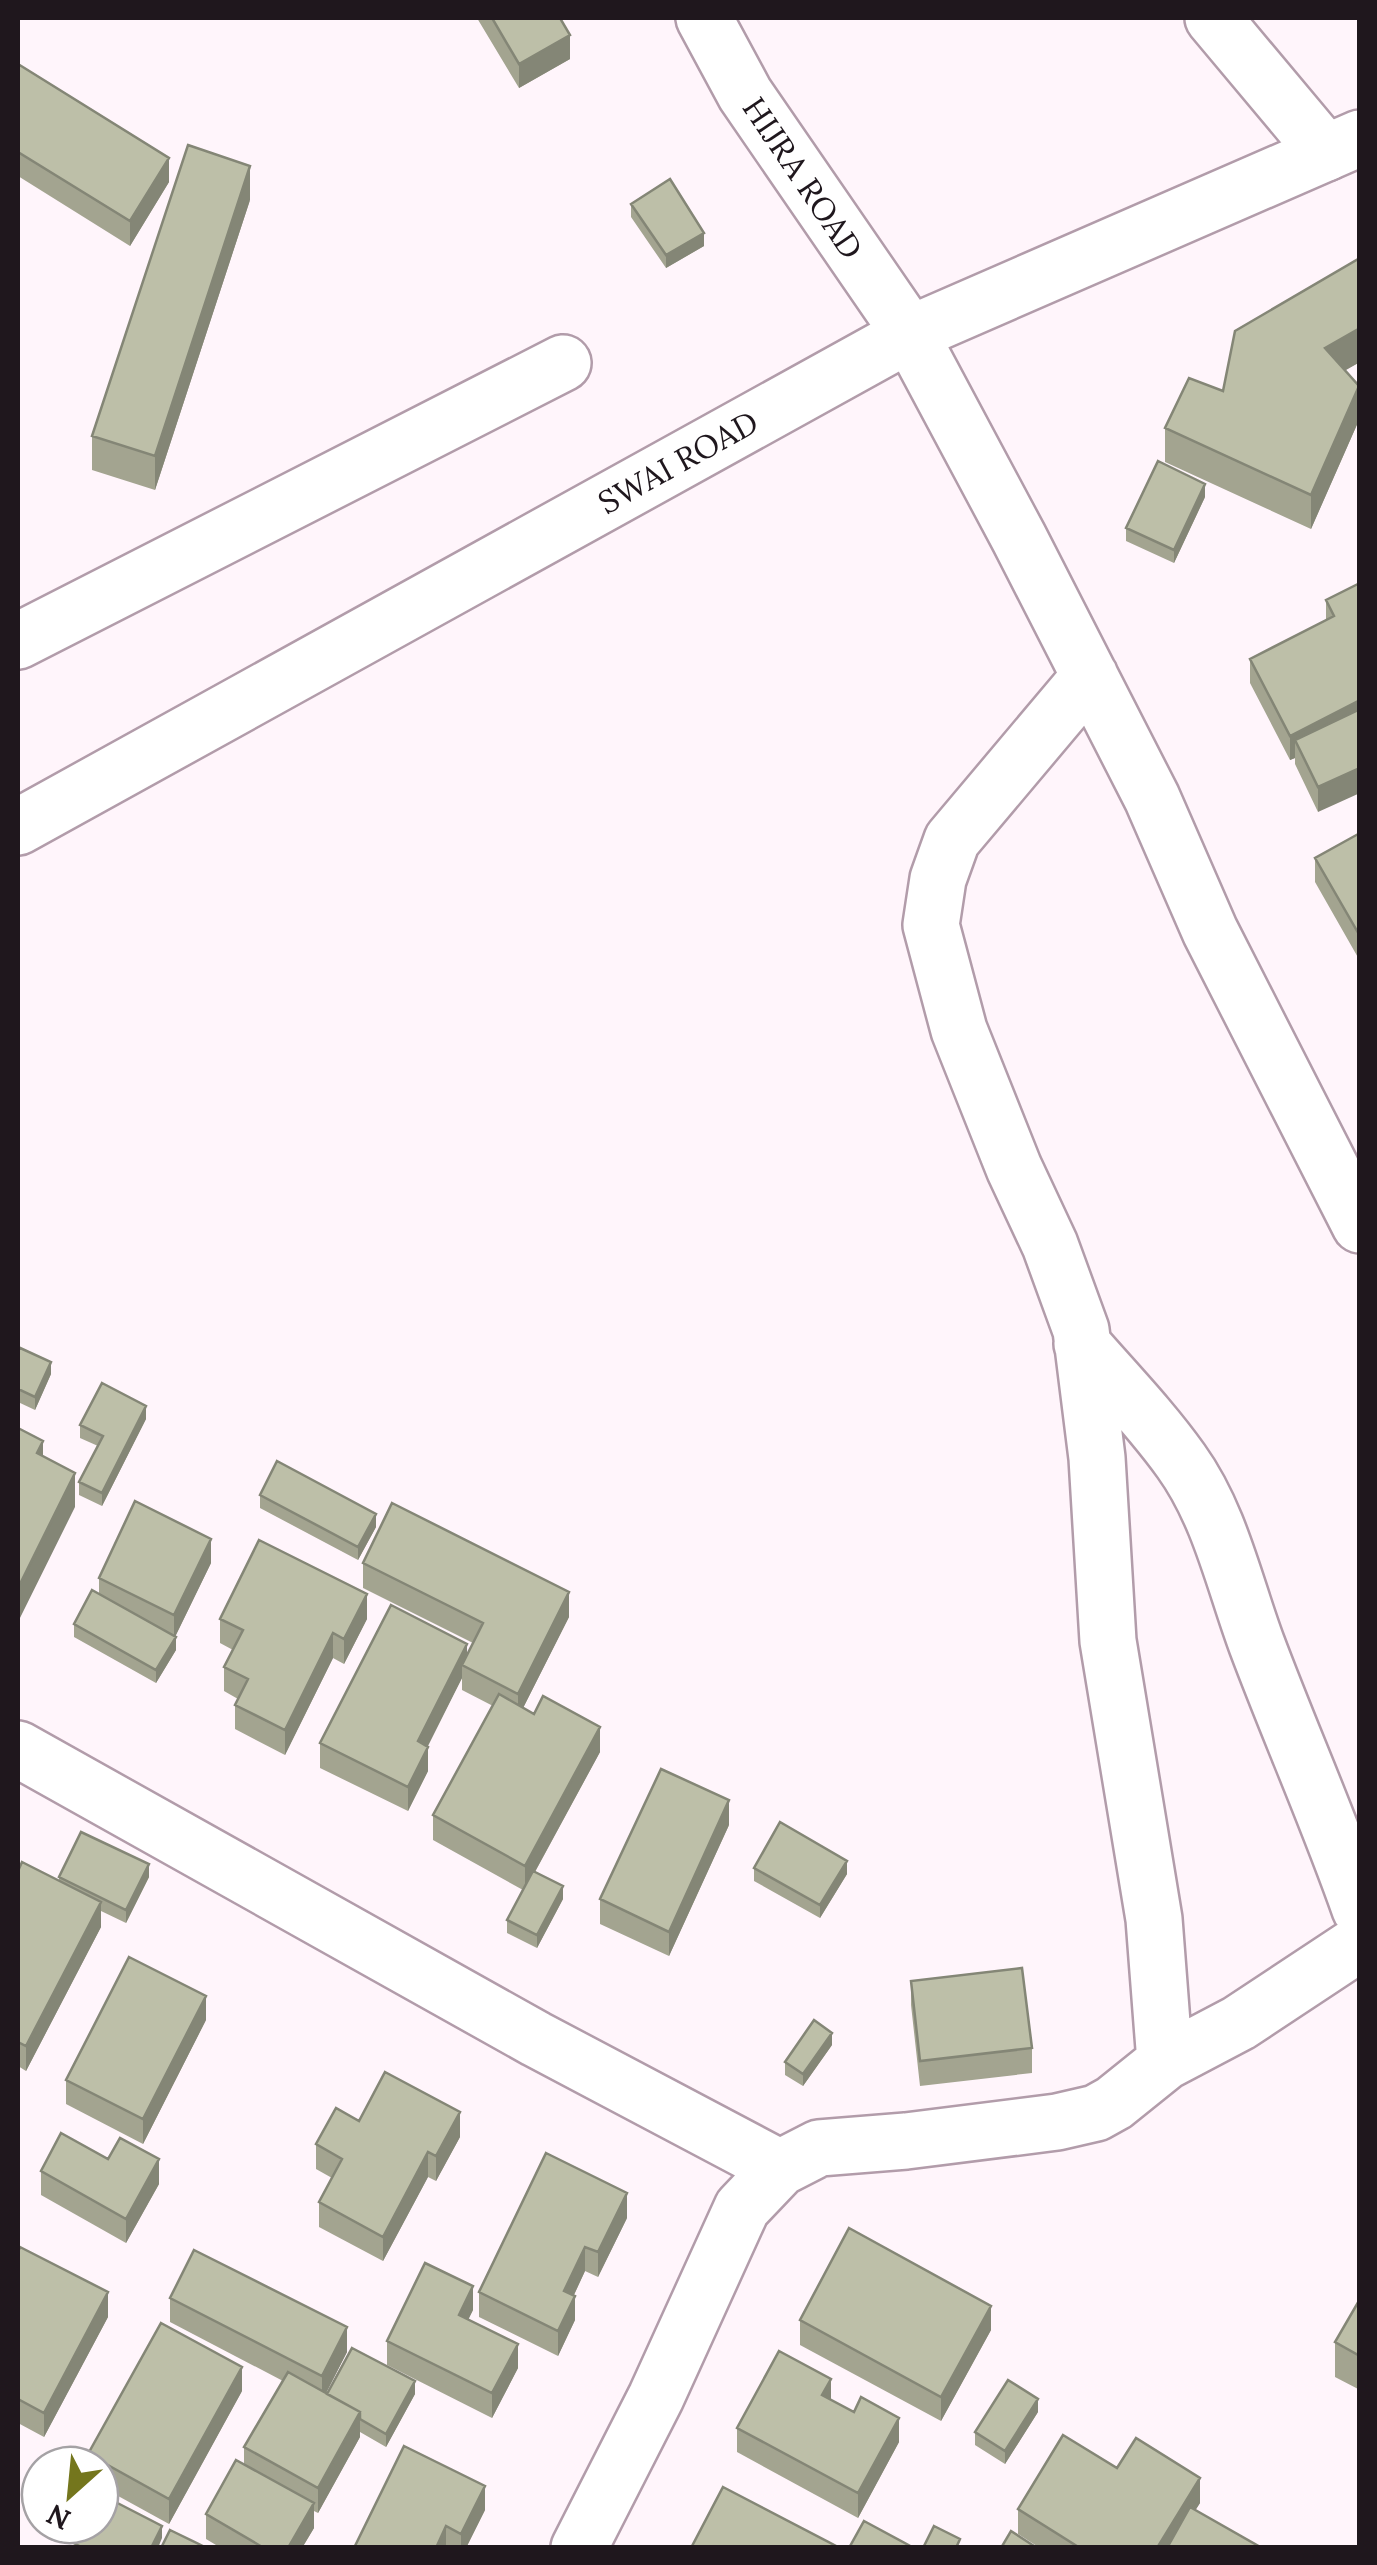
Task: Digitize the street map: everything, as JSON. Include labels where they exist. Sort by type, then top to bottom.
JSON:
[{"type":"street","name":"HIJRA ROAD","points":[[704,18],[746,94],[910,334],[1152,798],[1210,931],[1360,1225]]},
{"type":"street","points":[[1212,18],[1343,146]]},
{"type":"street","name":"SWAI ROAD","points":[[18,828],[910,334],[1343,146]]},
{"type":"street","points":[[18,640],[562,363]]},
{"type":"street","points":[[1090,676],[952,840],[938,879],[931,925],[959,1030],[1014,1168],[1050,1245],[1080,1330],[1097,1458],[1108,1642],[1154,1918],[1166,2062]]},
{"type":"street","points":[[1082,1344],[1181,1461],[1201,1494],[1360,1909]]},
{"type":"street","points":[[18,1749],[536,2039],[780,2168]]},
{"type":"street","points":[[579,2548],[656,2396],[742,2208],[780,2168],[819,2148],[906,2141],[1056,2122],[1096,2113],[1166,2062],[1239,2023],[1360,1943]]},
{"type":"building","points":[[492,18],[560,18],[570,35],[519,64]]},
{"type":"building","points":[[18,64],[169,158],[130,221],[18,152]]},
{"type":"building","points":[[188,145],[250,166],[155,456],[92,436]]},
{"type":"building","points":[[670,179],[704,233],[666,255],[631,204]]},
{"type":"building","points":[[1360,258],[1360,328],[1325,348],[1359,386],[1311,495],[1165,428],[1189,378],[1223,391],[1235,331]]},
{"type":"building","points":[[1158,461],[1205,484],[1174,550],[1126,528]]},
{"type":"building","points":[[1360,583],[1360,700],[1290,736],[1250,659],[1334,616],[1326,600]]},
{"type":"building","points":[[1360,709],[1360,768],[1318,787],[1295,740]]},
{"type":"building","points":[[1360,833],[1360,936],[1315,858]]},
{"type":"building","points":[[18,1347],[51,1362],[35,1397],[18,1389]]},
{"type":"building","points":[[102,1383],[146,1406],[102,1493],[79,1482],[103,1436],[80,1425]]},
{"type":"building","points":[[18,1428],[43,1441],[37,1453],[75,1473],[18,1588]]},
{"type":"building","points":[[277,1461],[376,1514],[358,1547],[260,1495]]},
{"type":"building","points":[[135,1501],[211,1539],[174,1615],[99,1578]]},
{"type":"building","points":[[392,1503],[569,1592],[518,1694],[462,1665],[483,1623],[363,1563]]},
{"type":"building","points":[[259,1540],[367,1594],[344,1639],[333,1633],[285,1730],[235,1705],[248,1679],[224,1667],[243,1630],[220,1619]]},
{"type":"building","points":[[92,1590],[176,1637],[156,1670],[74,1624]]},
{"type":"building","points":[[391,1605],[467,1644],[418,1741],[428,1747],[408,1787],[320,1743]]},
{"type":"building","points":[[499,1694],[534,1714],[543,1696],[600,1727],[525,1866],[433,1815]]},
{"type":"building","points":[[661,1769],[729,1800],[669,1932],[600,1899]]},
{"type":"building","points":[[780,1822],[847,1861],[820,1905],[754,1868]]},
{"type":"building","points":[[81,1832],[149,1864],[126,1910],[59,1877]]},
{"type":"building","points":[[22,1862],[101,1902],[26,2046],[18,2042],[18,1871]]},
{"type":"building","points":[[533,1871],[563,1886],[537,1935],[507,1920]]},
{"type":"building","points":[[129,1957],[206,1996],[143,2119],[66,2080]]},
{"type":"building","points":[[1022,1968],[1032,2048],[920,2061],[911,1981]]},
{"type":"building","points":[[814,2020],[832,2033],[803,2074],[785,2062]]},
{"type":"building","points":[[385,2072],[460,2112],[436,2156],[428,2152],[383,2237],[319,2202],[342,2159],[316,2144],[336,2108],[359,2121]]},
{"type":"building","points":[[61,2133],[108,2159],[120,2138],[159,2159],[126,2219],[41,2171]]},
{"type":"building","points":[[546,2153],[627,2193],[598,2252],[585,2247],[564,2291],[575,2296],[558,2331],[479,2292]]},
{"type":"building","points":[[849,2228],[991,2306],[941,2397],[800,2320]]},
{"type":"building","points":[[20,2247],[108,2292],[44,2413],[18,2399]]},
{"type":"building","points":[[194,2250],[347,2327],[322,2376],[170,2298]]},
{"type":"building","points":[[425,2263],[473,2286],[459,2315],[518,2344],[492,2393],[387,2341]]},
{"type":"building","points":[[1360,2299],[1360,2356],[1335,2342]]},
{"type":"building","points":[[161,2323],[242,2367],[169,2499],[120,2472],[120,2445],[93,2445]]},
{"type":"building","points":[[352,2348],[415,2381],[386,2434],[360,2419],[360,2412],[327,2394]]},
{"type":"building","points":[[779,2351],[831,2379],[822,2395],[854,2412],[861,2397],[899,2418],[858,2493],[737,2428]]},
{"type":"building","points":[[288,2372],[360,2412],[318,2488],[244,2447]]},
{"type":"building","points":[[1008,2380],[1038,2399],[1005,2451],[975,2432]]},
{"type":"building","points":[[1063,2435],[1117,2468],[1136,2438],[1200,2478],[1157,2548],[1080,2548],[1018,2509]]},
{"type":"building","points":[[404,2446],[485,2486],[461,2534],[446,2526],[436,2548],[354,2548]]},
{"type":"building","points":[[236,2460],[314,2503],[288,2548],[264,2548],[206,2514]]},
{"type":"building","points":[[723,2487],[840,2548],[691,2548]]},
{"type":"building","points":[[120,2504],[162,2526],[151,2548],[77,2545],[120,2545]]},
{"type":"building","points":[[1190,2507],[1262,2548],[1167,2548]]},
{"type":"building","points":[[864,2521],[914,2548],[849,2548]]},
{"type":"building","points":[[934,2526],[960,2539],[956,2548],[923,2548]]},
{"type":"building","points":[[170,2530],[207,2548],[161,2548]]},
{"type":"building","points":[[1011,2531],[1037,2548],[1001,2548]]}]
